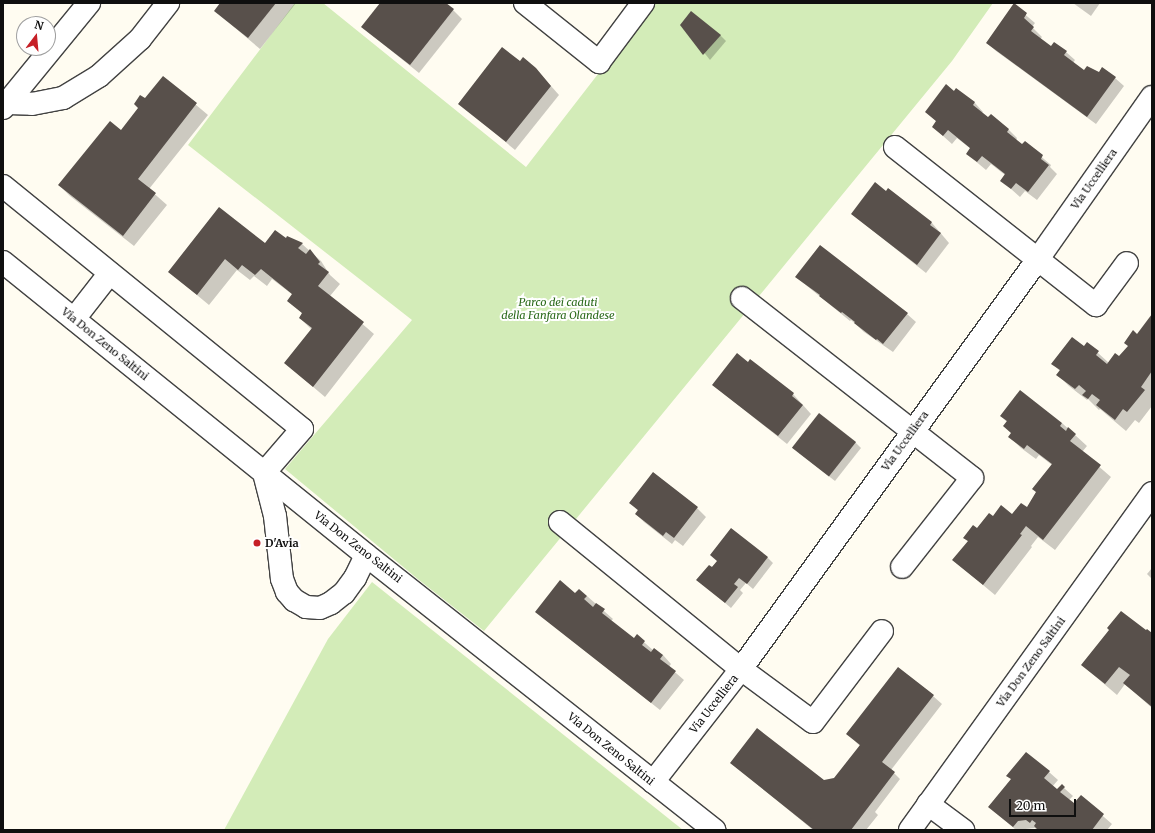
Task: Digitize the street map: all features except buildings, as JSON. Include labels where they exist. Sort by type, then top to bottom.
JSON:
[{"type":"street","points":[[5,106],[89,3]]},
{"type":"street","points":[[5,106],[32,104],[63,98],[99,76],[140,39],[168,3]]},
{"type":"street","points":[[525,3],[599,62],[643,3]]},
{"type":"street","name":"Via Uccelliera","points":[[653,782],[741,669],[1038,259],[1152,97]]},
{"type":"street","points":[[895,147],[1096,305],[1127,263]]},
{"type":"street","points":[[3,186],[302,429],[264,473],[275,516],[282,579],[287,592],[294,600],[306,607],[320,608],[331,603],[344,593],[355,578],[366,555]]},
{"type":"street","name":"Via Don Zeno Saltini","points":[[3,262],[366,555],[714,830]]},
{"type":"street","points":[[74,319],[110,273]]},
{"type":"street","points":[[742,298],[972,478],[902,567]]},
{"type":"street","name":"Via Don Zeno Saltini","points":[[910,830],[1152,493]]},
{"type":"street","points":[[560,522],[741,669],[813,722],[882,631]]},
{"type":"street","points":[[928,804],[963,830]]},
{"type":"green space","name":"Parco dei caduti della Fanfara Olandese","points":[[295,3],[323,3],[526,167],[653,3],[993,3],[952,61],[484,631],[419,580],[285,469],[412,320],[188,145]]},
{"type":"green space","points":[[372,582],[683,830],[224,830],[328,639]]},
{"type":"place","name":"D'Avia","points":[[257,543]]}]
